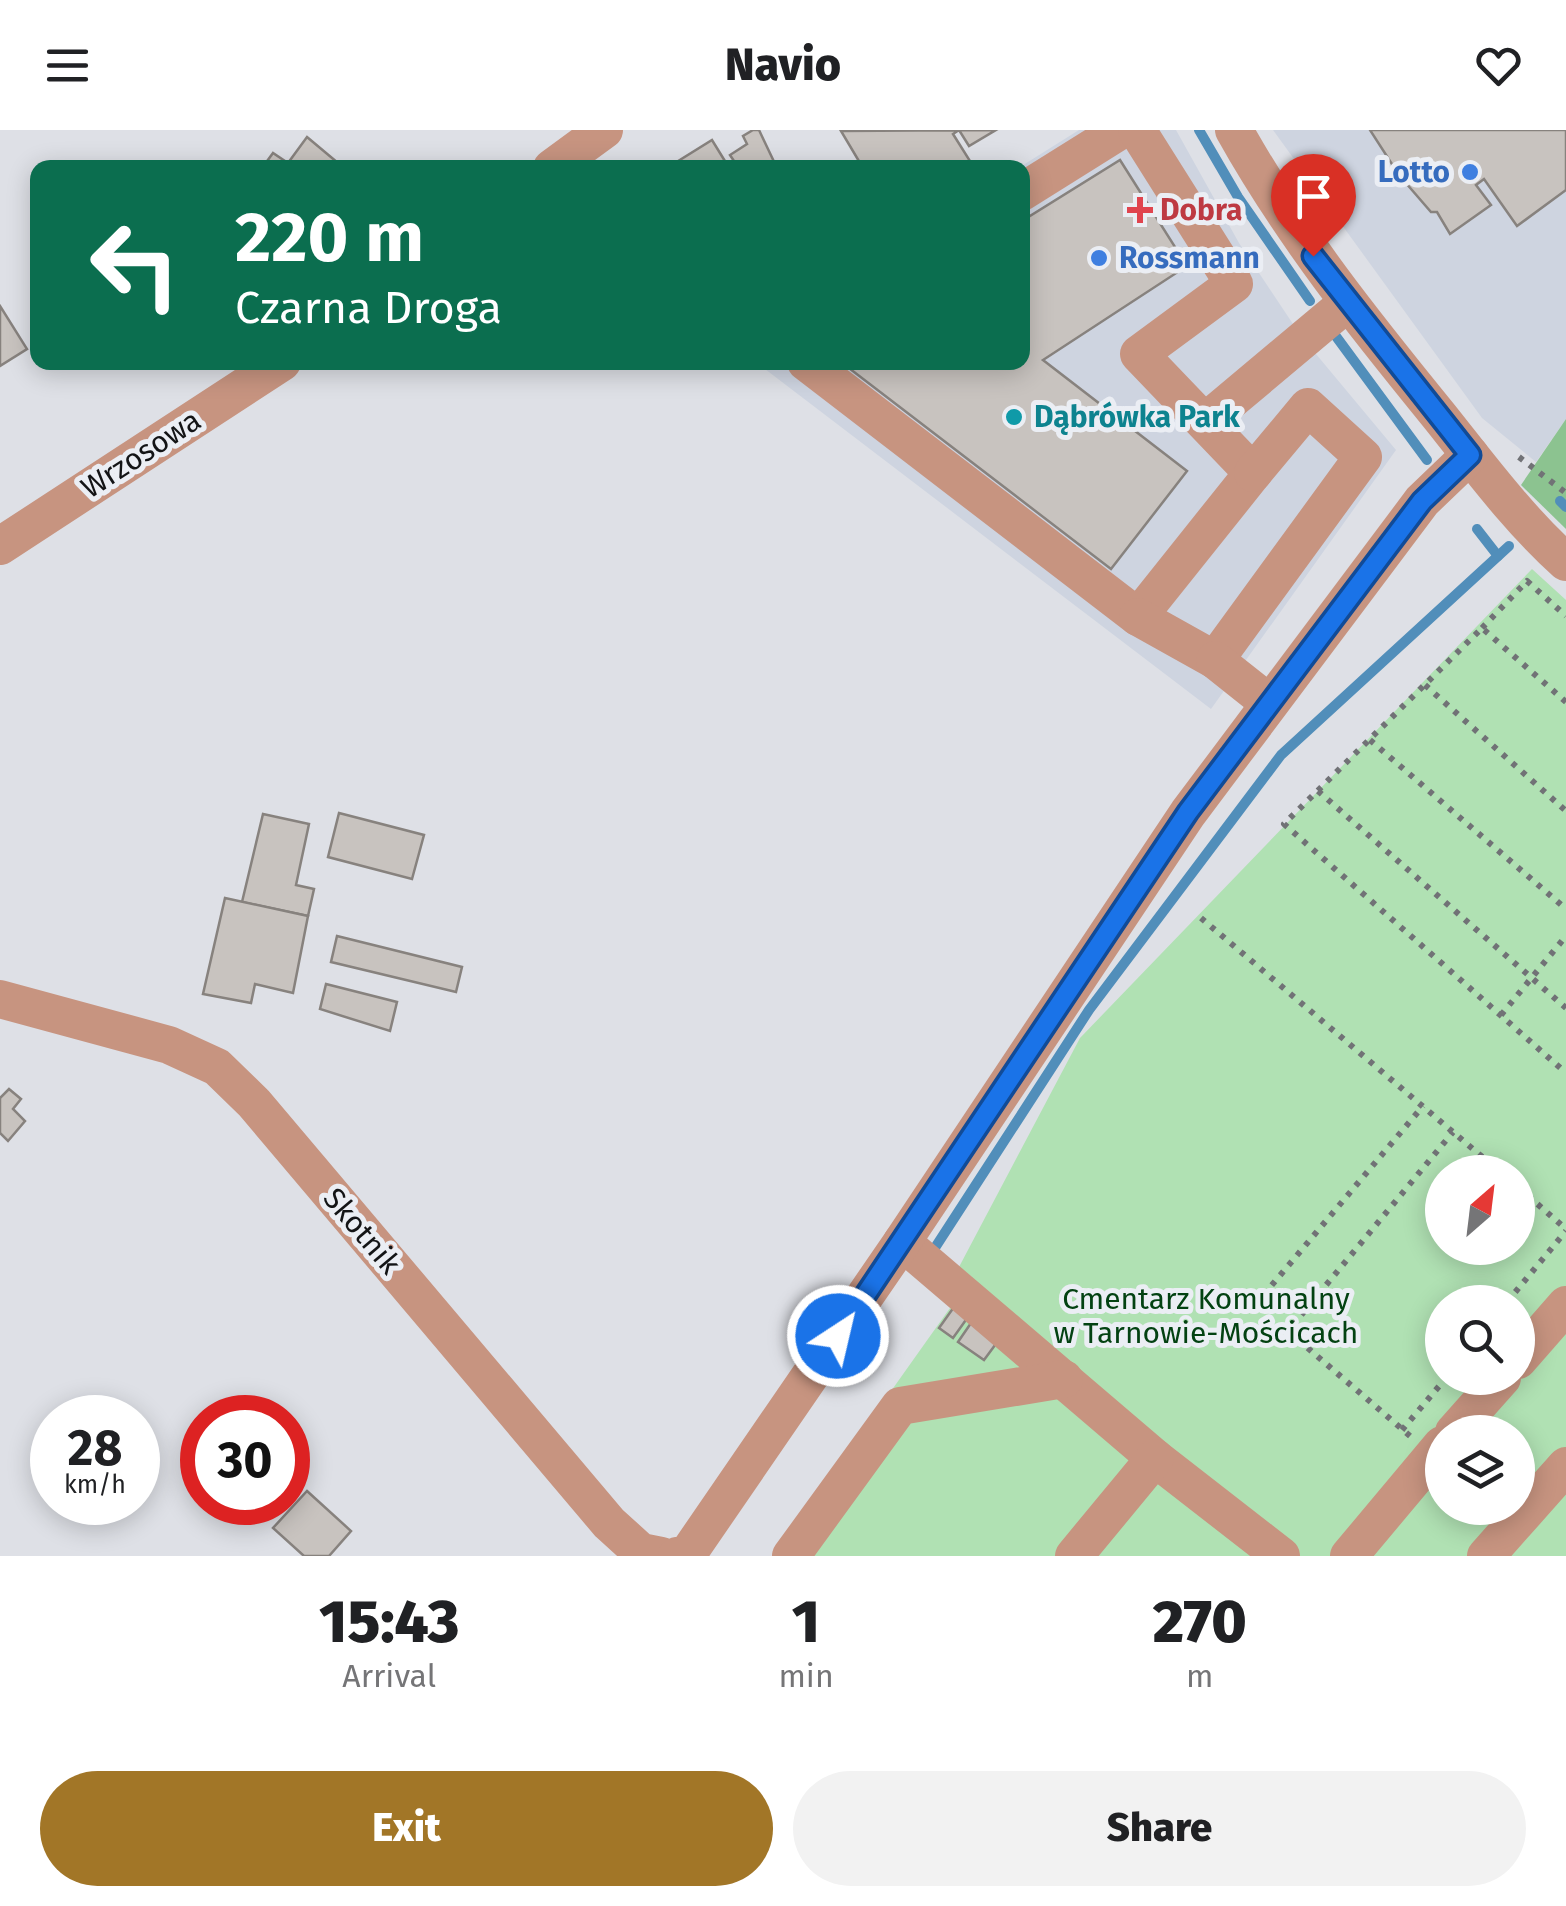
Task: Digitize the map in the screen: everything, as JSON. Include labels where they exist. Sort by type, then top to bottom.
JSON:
[{"type":"street","points":[[563,160],[604,130]]},
{"type":"street","points":[[1030,187],[1121,130]]},
{"type":"street","points":[[1137,130],[1234,284],[1139,354],[1254,473]]},
{"type":"street","points":[[1234,130],[1276,205],[1347,303],[1470,455],[1566,562]]},
{"type":"street","points":[[1205,422],[1347,303]]},
{"type":"street","name":"Wrzosowa","points":[[0,546],[270,370]]},
{"type":"street","points":[[816,370],[1138,617],[1215,660],[1269,702]]},
{"type":"street","points":[[1138,617],[1308,407],[1363,457],[1215,660]]},
{"type":"street","points":[[677,1556],[687,1555],[902,1242],[1188,812],[1422,501],[1470,455]]},
{"type":"street","name":"Skotnik","points":[[0,999],[168,1045],[216,1067],[254,1104],[609,1523],[641,1552],[661,1556]]},
{"type":"street","points":[[902,1242],[1156,1458],[1281,1556]]},
{"type":"street","points":[[1535,1340],[1566,1304]]},
{"type":"street","points":[[791,1556],[900,1406],[1064,1379]]},
{"type":"street","points":[[1469,1415],[1487,1395]]},
{"type":"street","points":[[1074,1556],[1156,1458]]},
{"type":"street","points":[[1349,1556],[1425,1466]]},
{"type":"street","points":[[1486,1556],[1566,1466]]},
{"type":"path","points":[[1566,616],[1528,581],[1284,824],[1566,1073]]},
{"type":"path","points":[[1482,628],[1566,702]]},
{"type":"path","points":[[1425,685],[1566,811]]},
{"type":"path","points":[[1370,740],[1566,909]]},
{"type":"path","points":[[1318,791],[1566,1008]]},
{"type":"path","points":[[1201,918],[1480,1155]]},
{"type":"path","points":[[1500,1015],[1566,936]]},
{"type":"path","points":[[1255,1306],[1422,1106]]},
{"type":"path","points":[[1425,1438],[1402,1430],[1288,1331],[1453,1132]]},
{"type":"path","points":[[1521,1285],[1566,1230],[1535,1203]]},
{"type":"path","points":[[1402,1430],[1432,1395]]},
{"type":"shaded area","points":[[1079,130],[1176,130],[1239,243],[1301,336],[1396,450],[1211,709],[766,370],[1030,370],[1030,161]]},
{"type":"shaded area","points":[[1273,130],[1566,130],[1566,419],[1536,462],[1482,418]]},
{"type":"green space","points":[[1566,419],[1566,529],[1521,485]]},
{"type":"green space","name":"Cmentarz Komunalny w Tarnowie-Mościcach","points":[[1532,569],[1566,600],[1566,1556],[774,1556],[972,1277],[959,1267],[1080,1038]]},
{"type":"building","points":[[759,130],[773,160],[733,160],[730,155],[747,144],[743,136]]},
{"type":"building","points":[[959,130],[953,134],[969,160],[858,160],[841,131]]},
{"type":"building","points":[[959,130],[996,130],[969,146]]},
{"type":"building","points":[[1370,130],[1566,130],[1566,190],[1517,226],[1484,179],[1476,185],[1491,205],[1450,234],[1437,212],[1431,212],[1399,175]]},
{"type":"building","points":[[307,137],[334,160],[290,160]]},
{"type":"building","points":[[712,140],[724,160],[680,160]]},
{"type":"building","name":"Dąbrówka Park","points":[[1120,160],[1187,266],[1043,360],[1187,471],[1111,569],[851,370],[1030,370],[1030,216]]},
{"type":"building","points":[[0,306],[27,349],[0,366]]},
{"type":"building","points":[[339,813],[424,835],[412,879],[328,857]]},
{"type":"building","points":[[263,814],[309,824],[296,885],[314,889],[308,916],[242,902]]},
{"type":"building","points":[[225,898],[308,916],[293,993],[255,984],[251,1003],[203,994]]},
{"type":"building","points":[[337,936],[462,967],[456,992],[331,962]]},
{"type":"building","points":[[326,984],[397,1002],[390,1031],[320,1009]]},
{"type":"building","points":[[9,1089],[21,1099],[13,1109],[25,1121],[8,1141],[0,1133],[0,1098]]},
{"type":"building","points":[[954,1307],[968,1317],[953,1338],[939,1328]]},
{"type":"building","points":[[971,1323],[998,1341],[984,1360],[958,1342]]},
{"type":"building","points":[[310,1494],[351,1531],[329,1556],[304,1556],[273,1528],[310,1525]]},
{"type":"waterway","points":[[1199,130],[1238,197],[1310,301]]},
{"type":"waterway","points":[[1335,335],[1427,460]]},
{"type":"waterway","points":[[1560,501],[1566,507]]},
{"type":"waterway","points":[[1477,529],[1498,556]]},
{"type":"waterway","points":[[929,1257],[1089,1010],[1281,755],[1509,546]]},
{"type":"place","name":"Lotto","points":[[1470,172]]},
{"type":"place","name":"Dobra","points":[[1140,210]]},
{"type":"place","name":"Rossmann","points":[[1099,258]]},
{"type":"place","name":"Dąbrówka Park","points":[[1014,417]]},
{"type":"route","points":[[838,1336],[1188,812],[1422,501],[1470,455],[1313,256]]}]
